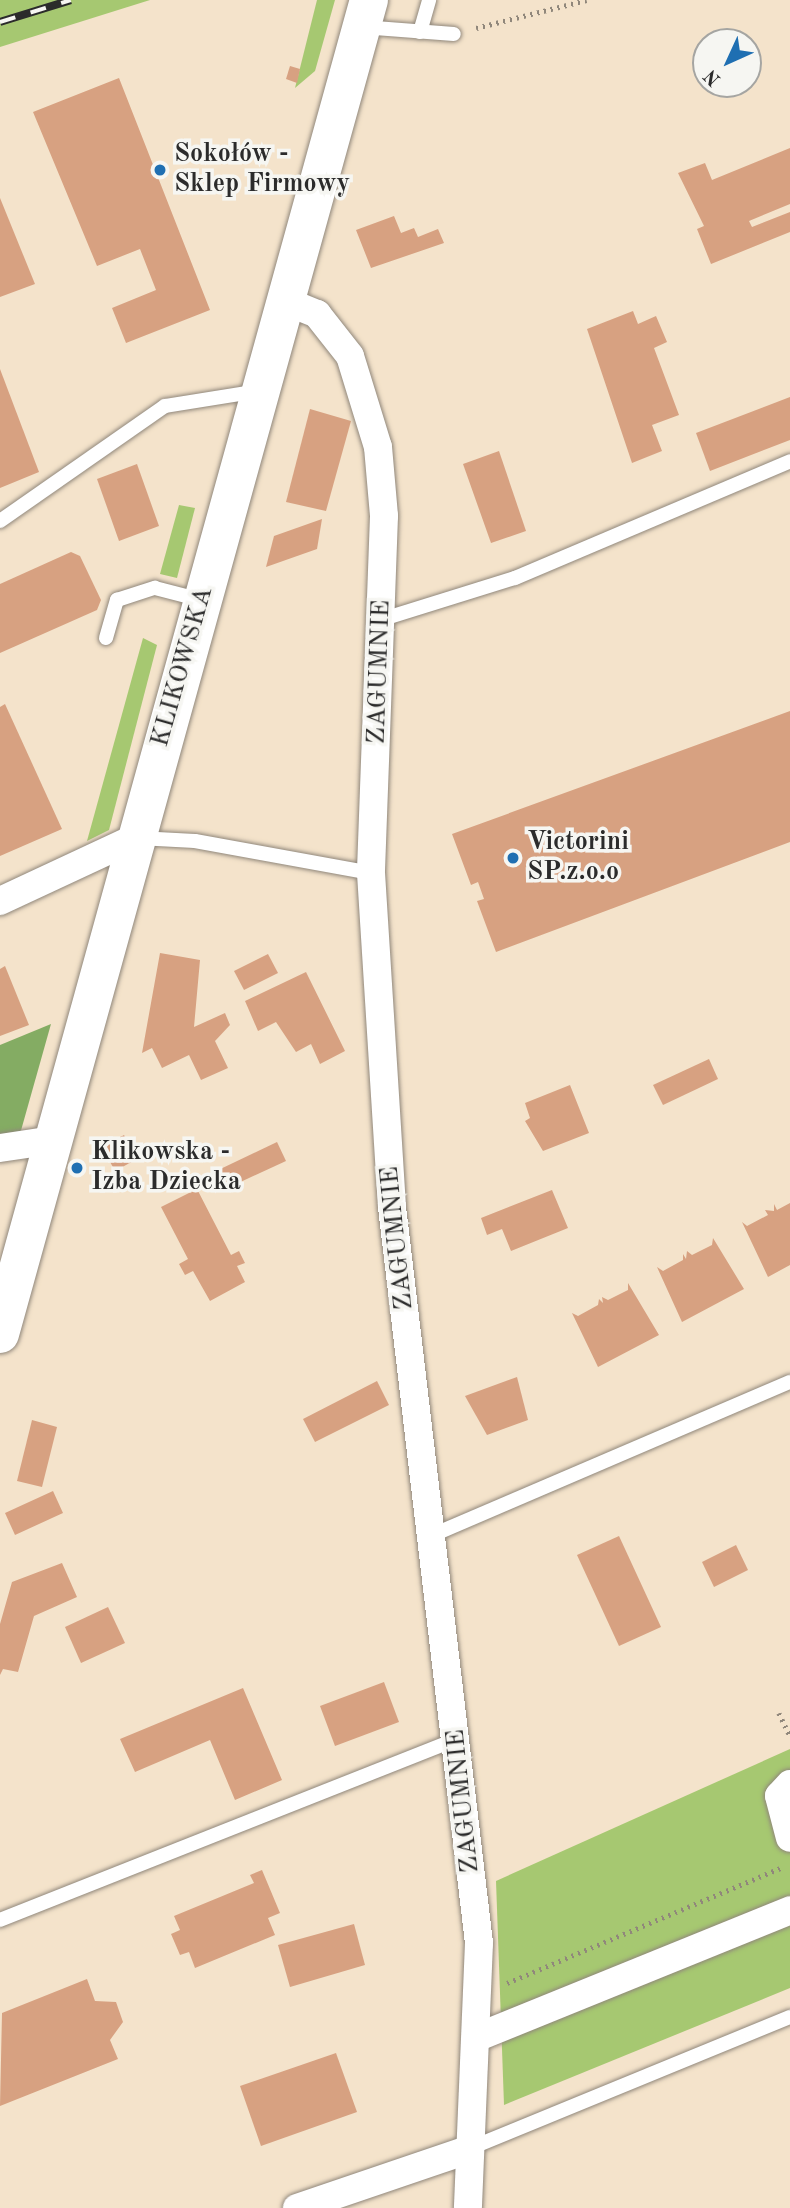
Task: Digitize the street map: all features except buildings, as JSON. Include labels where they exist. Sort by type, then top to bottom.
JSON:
[{"type":"street","name":"KLIKOWSKA","points":[[0,1334],[365,13]]},
{"type":"street","name":"ZAGUMNIE","points":[[285,301],[317,314],[350,356],[378,447],[384,516],[383,619],[371,873],[392,1207],[435,1534],[479,1943],[477,2098],[467,2150],[468,2208]]},
{"type":"street","points":[[0,901],[135,838]]},
{"type":"street","points":[[0,1148],[54,1140]]},
{"type":"street","points":[[790,1784],[779,1796],[790,1838]]},
{"type":"street","points":[[478,2037],[790,1910]]},
{"type":"street","points":[[297,2208],[467,2150]]},
{"type":"lane","points":[[420,32],[429,0]]},
{"type":"lane","points":[[365,13],[420,32],[454,34]]},
{"type":"lane","points":[[0,521],[165,406],[260,391]]},
{"type":"lane","points":[[383,619],[527,573],[790,461]]},
{"type":"lane","points":[[106,638],[117,600],[155,588],[201,600]]},
{"type":"lane","points":[[135,838],[195,841],[371,873]]},
{"type":"lane","points":[[435,1534],[790,1382]]},
{"type":"lane","points":[[0,1920],[458,1738]]},
{"type":"lane","points":[[467,2150],[790,2017]]},
{"type":"path","points":[[454,34],[587,0]]},
{"type":"path","points":[[779,1713],[790,1737]]},
{"type":"path","points":[[507,1983],[790,1864]]},
{"type":"green space","points":[[0,0],[150,0],[0,47]]},
{"type":"green space","points":[[317,0],[335,0],[315,71],[295,88]]},
{"type":"green space","points":[[179,505],[195,508],[177,578],[160,574]]},
{"type":"green space","points":[[143,638],[157,645],[109,830],[87,841]]},
{"type":"green space","points":[[51,1024],[20,1134],[0,1140],[0,1045]]},
{"type":"green space","points":[[790,1749],[790,1988],[504,2105],[496,1881]]},
{"type":"railway","points":[[0,22],[71,0]]},
{"type":"place","name":"Sokołów - Sklep Firmowy","points":[[160,170]]},
{"type":"place","name":"Victorini SP.z.o.o","points":[[513,858]]},
{"type":"place","name":"Klikowska - Izba Dziecka","points":[[77,1168]]}]
